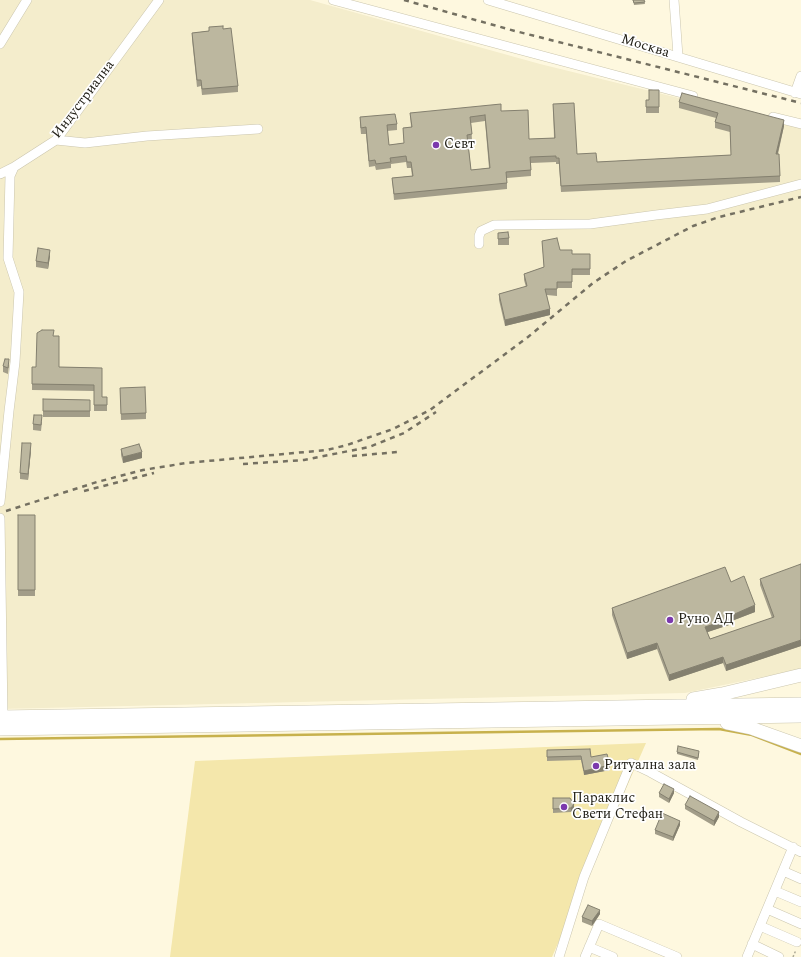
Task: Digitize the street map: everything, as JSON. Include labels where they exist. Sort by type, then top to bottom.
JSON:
[{"type":"highway","points":[[611,707],[722,694],[801,676]]},
{"type":"highway","points":[[1,721],[801,704]]},
{"type":"highway","points":[[1,721],[690,718],[801,716]]},
{"type":"highway","points":[[690,718],[741,725],[801,746]]},
{"type":"street","points":[[0,44],[27,0]]},
{"type":"street","name":"Индустриална","points":[[0,174],[14,167],[56,140],[159,0]]},
{"type":"street","points":[[333,0],[702,98]]},
{"type":"street","name":"Москва","points":[[488,0],[678,56],[798,94]]},
{"type":"street","points":[[674,0],[678,56]]},
{"type":"street","points":[[798,94],[801,76]]},
{"type":"street","points":[[763,114],[801,124]]},
{"type":"street","points":[[56,140],[85,143],[147,136],[258,129]]},
{"type":"street","points":[[0,502],[8,411],[15,362],[19,292],[4,242],[10,176],[14,167]]},
{"type":"street","points":[[479,244],[479,236],[481,231],[494,225],[590,224],[656,216],[707,208],[801,184]]},
{"type":"street","points":[[0,518],[1,721]]},
{"type":"street","points":[[559,957],[584,877],[631,763],[741,822],[797,849],[783,871],[747,957]]},
{"type":"street","points":[[783,871],[801,879]]},
{"type":"street","points":[[775,891],[801,902]]},
{"type":"street","points":[[767,910],[801,924]]},
{"type":"street","points":[[585,957],[599,924],[676,957]]},
{"type":"street","points":[[760,926],[797,942]]},
{"type":"street","points":[[752,944],[779,957]]},
{"type":"street","points":[[589,947],[613,957]]},
{"type":"shaded area","points":[[0,0],[310,0],[540,64],[801,128],[801,669],[685,693],[0,709]]},
{"type":"shaded area","points":[[646,743],[552,957],[170,957],[195,761]]},
{"type":"building","points":[[633,0],[644,0],[645,2],[634,3]]},
{"type":"building","points":[[223,26],[223,29],[231,28],[238,86],[202,89],[201,80],[197,80],[192,33],[209,31],[209,27]]},
{"type":"building","points":[[649,90],[659,90],[659,107],[646,107],[646,100],[649,100]]},
{"type":"building","points":[[682,93],[784,120],[776,154],[779,154],[780,176],[561,186],[559,158],[556,158],[556,156],[530,157],[531,170],[506,172],[507,183],[394,194],[392,178],[413,176],[411,162],[407,162],[406,156],[390,158],[391,162],[376,164],[375,160],[369,161],[366,127],[361,128],[360,117],[395,114],[397,124],[387,125],[389,145],[404,143],[403,128],[412,127],[410,113],[501,104],[501,111],[528,110],[529,139],[555,138],[553,104],[574,103],[577,154],[596,153],[597,162],[731,155],[730,126],[715,122],[718,113],[679,102]],"holes":[[[485,115],[490,168],[471,170],[467,135],[472,134],[470,117]]]},
{"type":"building","points":[[508,232],[509,238],[498,239],[498,233]]},
{"type":"building","points":[[557,238],[560,250],[572,250],[572,254],[590,254],[590,269],[572,269],[572,282],[557,282],[557,289],[545,289],[550,309],[505,320],[499,294],[527,286],[524,274],[544,267],[542,241]]},
{"type":"building","points":[[38,248],[50,250],[48,263],[36,261]]},
{"type":"building","points":[[42,330],[54,330],[53,336],[59,336],[59,367],[102,368],[102,397],[107,397],[107,405],[94,405],[94,385],[32,384],[32,367],[36,367],[37,333]]},
{"type":"building","points":[[5,359],[9,359],[8,368],[3,366]]},
{"type":"building","points":[[145,387],[146,413],[121,414],[120,388]]},
{"type":"building","points":[[43,399],[90,400],[90,411],[43,411]]},
{"type":"building","points":[[34,415],[42,415],[41,425],[33,424]]},
{"type":"building","points":[[22,443],[31,443],[28,474],[20,473]]},
{"type":"building","points":[[139,444],[142,452],[123,457],[121,449]]},
{"type":"building","points":[[18,515],[35,515],[35,590],[18,590]]},
{"type":"building","points":[[801,564],[801,640],[726,665],[723,657],[669,675],[657,643],[627,653],[612,608],[725,567],[731,582],[744,576],[755,605],[728,617],[729,619],[705,627],[710,639],[774,617],[760,579]]},
{"type":"building","points":[[678,746],[699,751],[698,758],[677,752]]},
{"type":"building","points":[[590,749],[591,757],[607,754],[610,765],[584,771],[581,756],[547,757],[547,750]]},
{"type":"building","points":[[664,784],[674,789],[669,799],[659,793]]},
{"type":"building","points":[[690,796],[719,812],[714,821],[685,805]]},
{"type":"building","points":[[553,798],[570,798],[574,804],[571,808],[553,809]]},
{"type":"building","points":[[662,813],[680,821],[673,837],[655,830]]},
{"type":"building","points":[[588,905],[600,910],[592,921],[582,917]]},
{"type":"waterway","points":[[0,739],[719,729],[752,735],[801,754]]},
{"type":"railway","points":[[404,0],[515,31],[801,103]]},
{"type":"railway","points":[[6,511],[97,482],[143,470],[186,463],[327,450],[347,445],[393,429],[430,410],[528,337],[593,283],[626,261],[693,226],[719,217],[801,197]]},
{"type":"railway","points":[[243,464],[304,460],[369,447],[404,433],[436,412]]},
{"type":"railway","points":[[352,456],[398,452]]},
{"type":"railway","points":[[84,491],[154,473]]},
{"type":"place","name":"Севт","points":[[436,145]]},
{"type":"place","name":"Руно АД","points":[[670,620]]},
{"type":"place","name":"Ритуална зала","points":[[596,766]]},
{"type":"place","name":"Параклис Свети Стефан","points":[[564,807]]}]
